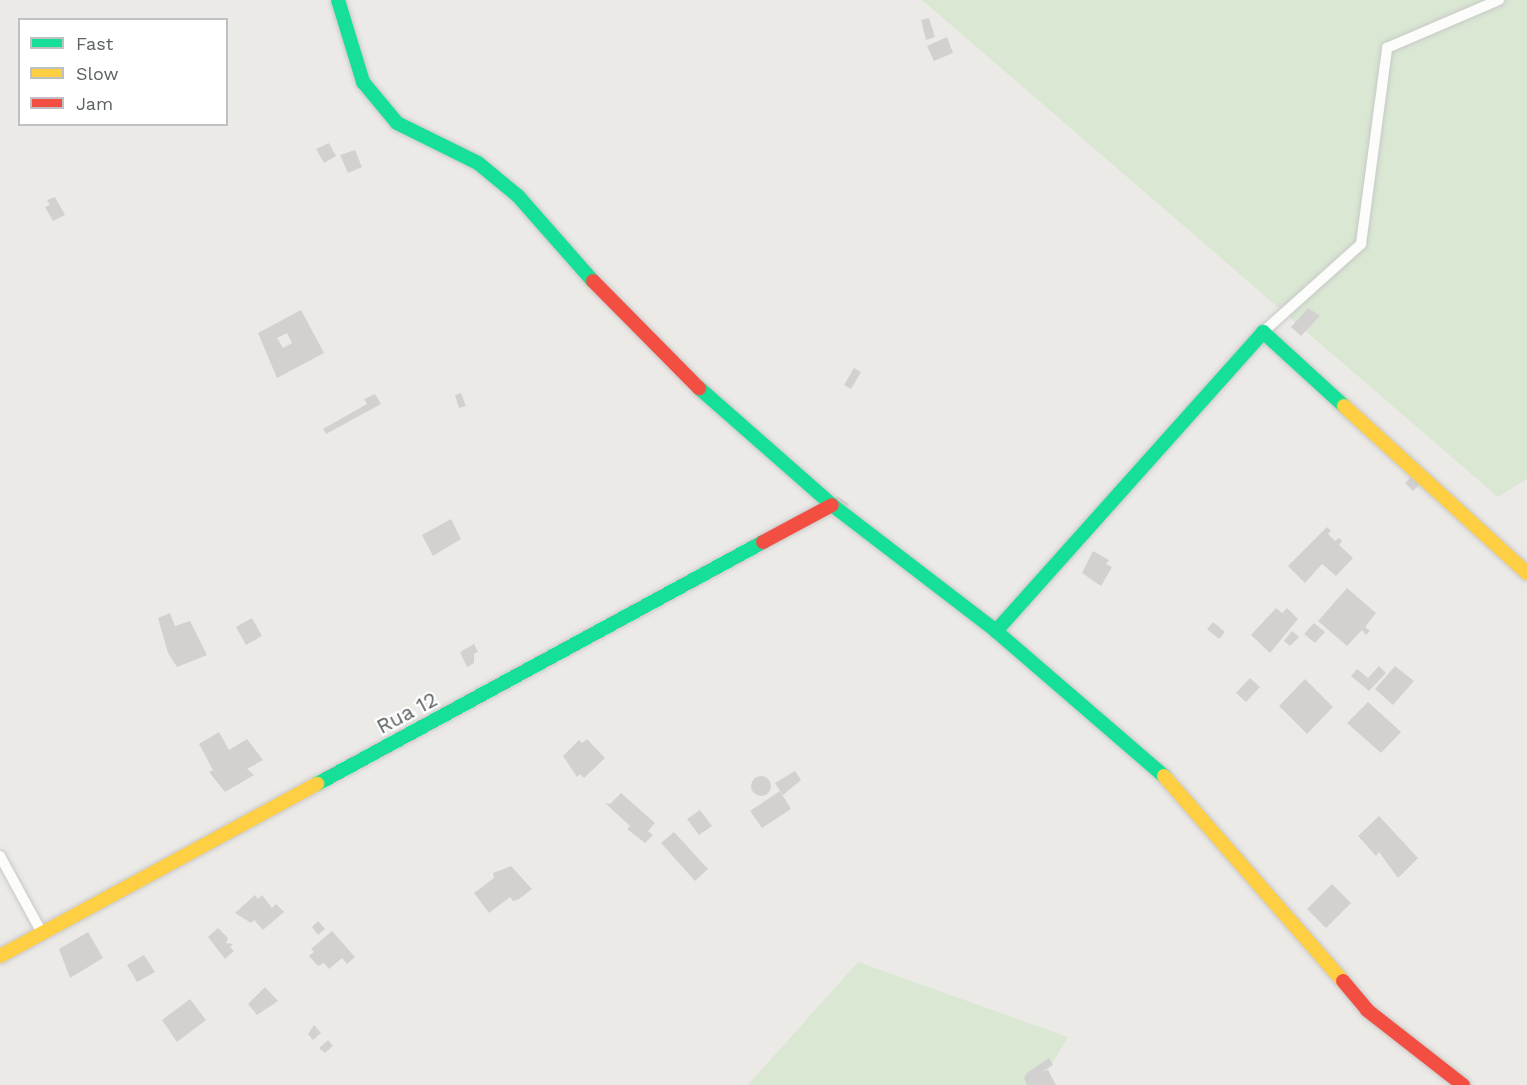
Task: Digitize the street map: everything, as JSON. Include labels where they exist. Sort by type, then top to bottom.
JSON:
[{"type":"street","points":[[338,0],[363,82],[397,123],[478,162],[518,196],[627,319],[724,413],[832,505],[996,631],[1178,788],[1367,1010],[1463,1085]]},
{"type":"street","points":[[996,631],[1263,332],[1361,244],[1387,48],[1499,0]]},
{"type":"street","points":[[1263,332],[1527,573]]},
{"type":"street","name":"Rua 12","points":[[0,956],[832,505]]},
{"type":"street","points":[[0,856],[42,933]]},
{"type":"green space","points":[[922,0],[1527,0],[1527,479],[1498,497]]},
{"type":"green space","points":[[858,962],[1068,1037],[1039,1085],[748,1085]]},
{"type":"building","points":[[929,18],[935,37],[926,40],[921,20]]},
{"type":"building","points":[[947,37],[953,53],[934,61],[927,46]]},
{"type":"building","points":[[329,143],[336,156],[324,163],[316,149]]},
{"type":"building","points":[[355,150],[362,167],[348,173],[340,155]]},
{"type":"building","points":[[55,197],[65,215],[53,221],[45,207],[50,205],[47,200]]},
{"type":"building","points":[[1308,308],[1320,316],[1301,336],[1291,327]]},
{"type":"building","points":[[301,310],[324,353],[277,378],[258,333]],"holes":[[[287,333],[292,343],[283,348],[277,338]]]},
{"type":"building","points":[[854,368],[861,372],[851,389],[844,385]]},
{"type":"building","points":[[461,393],[466,406],[459,408],[455,395]]},
{"type":"building","points":[[375,394],[381,404],[326,434],[323,429],[367,404],[364,399]]},
{"type":"building","points":[[1413,475],[1421,483],[1413,491],[1405,483]]},
{"type":"building","points":[[837,496],[849,504],[845,509],[833,502]]},
{"type":"building","points":[[451,519],[461,539],[433,556],[422,535]]},
{"type":"building","points":[[1327,527],[1331,531],[1328,534],[1335,541],[1339,538],[1342,541],[1339,545],[1353,558],[1336,576],[1322,564],[1305,583],[1288,566]]},
{"type":"building","points":[[1093,551],[1109,560],[1106,564],[1112,567],[1101,586],[1082,573]]},
{"type":"building","points":[[1347,588],[1376,613],[1365,627],[1370,631],[1366,635],[1362,630],[1347,646],[1318,621]]},
{"type":"building","points":[[1276,608],[1282,613],[1287,608],[1298,619],[1270,653],[1251,635]]},
{"type":"building","points":[[170,613],[175,626],[190,621],[207,655],[177,667],[168,653],[158,618]]},
{"type":"building","points":[[252,618],[262,636],[246,645],[236,627]]},
{"type":"building","points":[[1213,622],[1225,632],[1219,639],[1207,629]]},
{"type":"building","points":[[1314,623],[1325,632],[1315,643],[1304,634]]},
{"type":"building","points":[[1292,631],[1299,637],[1290,646],[1284,641]]},
{"type":"building","points":[[474,644],[478,652],[474,654],[474,663],[467,667],[460,652]]},
{"type":"building","points":[[1379,666],[1386,673],[1369,691],[1351,676],[1357,669],[1368,678]]},
{"type":"building","points":[[1395,666],[1414,681],[1393,705],[1375,689]]},
{"type":"building","points":[[1250,678],[1260,687],[1246,702],[1236,693]]},
{"type":"building","points":[[1305,679],[1333,707],[1307,734],[1279,706]]},
{"type":"building","points":[[1368,702],[1401,732],[1381,753],[1347,723]]},
{"type":"building","points":[[219,732],[229,750],[247,739],[263,760],[247,769],[254,775],[225,792],[209,772],[213,770],[199,744]]},
{"type":"building","points":[[587,739],[605,758],[584,778],[580,774],[577,777],[563,756],[579,740],[582,743]]},
{"type":"building","points":[[795,771],[801,780],[783,795],[775,783]]},
{"type":"building","points":[[761,776],[768,779],[771,786],[768,793],[761,796],[754,793],[751,786],[754,779]]},
{"type":"building","points":[[780,791],[791,809],[762,828],[750,811]]},
{"type":"building","points":[[621,793],[655,823],[648,831],[653,835],[645,843],[627,829],[630,826],[605,803],[610,804]]},
{"type":"building","points":[[700,810],[712,826],[699,835],[687,819]]},
{"type":"building","points":[[1379,816],[1418,858],[1398,878],[1379,852],[1376,856],[1358,836]]},
{"type":"building","points":[[674,832],[708,869],[695,881],[661,843]]},
{"type":"building","points":[[511,866],[532,889],[519,899],[513,901],[510,897],[489,913],[474,893],[494,878],[493,873]]},
{"type":"building","points":[[1332,884],[1351,903],[1326,928],[1307,909]]},
{"type":"building","points":[[255,895],[258,899],[262,895],[272,908],[276,904],[284,912],[263,930],[254,920],[251,923],[235,913]]},
{"type":"building","points":[[318,921],[325,929],[318,935],[312,927]]},
{"type":"building","points":[[218,928],[228,938],[226,943],[233,944],[230,947],[234,951],[225,959],[208,937]]},
{"type":"building","points":[[332,931],[355,957],[347,964],[342,958],[329,969],[324,963],[318,966],[309,956],[314,952],[311,949]]},
{"type":"building","points":[[88,932],[103,958],[70,978],[59,949]]},
{"type":"building","points":[[144,955],[155,972],[137,982],[127,965]]},
{"type":"building","points":[[265,987],[278,1001],[257,1015],[248,1004]]},
{"type":"building","points":[[190,999],[206,1020],[177,1042],[162,1020]]},
{"type":"building","points":[[314,1025],[321,1033],[313,1040],[308,1034]]},
{"type":"building","points":[[328,1040],[333,1046],[325,1053],[319,1048]]},
{"type":"building","points":[[1049,1058],[1053,1065],[1041,1072],[1048,1070],[1056,1085],[1027,1085],[1024,1078],[1027,1073]]},
{"type":"traffic: fast","points":[[338,0],[363,82],[397,123],[478,163],[518,196],[593,281]]},
{"type":"traffic: fast","points":[[996,631],[1263,332],[1344,406]]},
{"type":"traffic: fast","points":[[699,388],[832,505],[996,631],[1164,776]]},
{"type":"traffic: fast","points":[[317,784],[763,542]]},
{"type":"traffic: slow","points":[[1344,406],[1527,573]]},
{"type":"traffic: slow","points":[[1164,776],[1343,981]]},
{"type":"traffic: slow","points":[[0,956],[317,784]]},
{"type":"traffic: jam","points":[[593,281],[699,388]]},
{"type":"traffic: jam","points":[[763,542],[832,505]]},
{"type":"traffic: jam","points":[[1343,981],[1367,1010],[1463,1085]]}]
